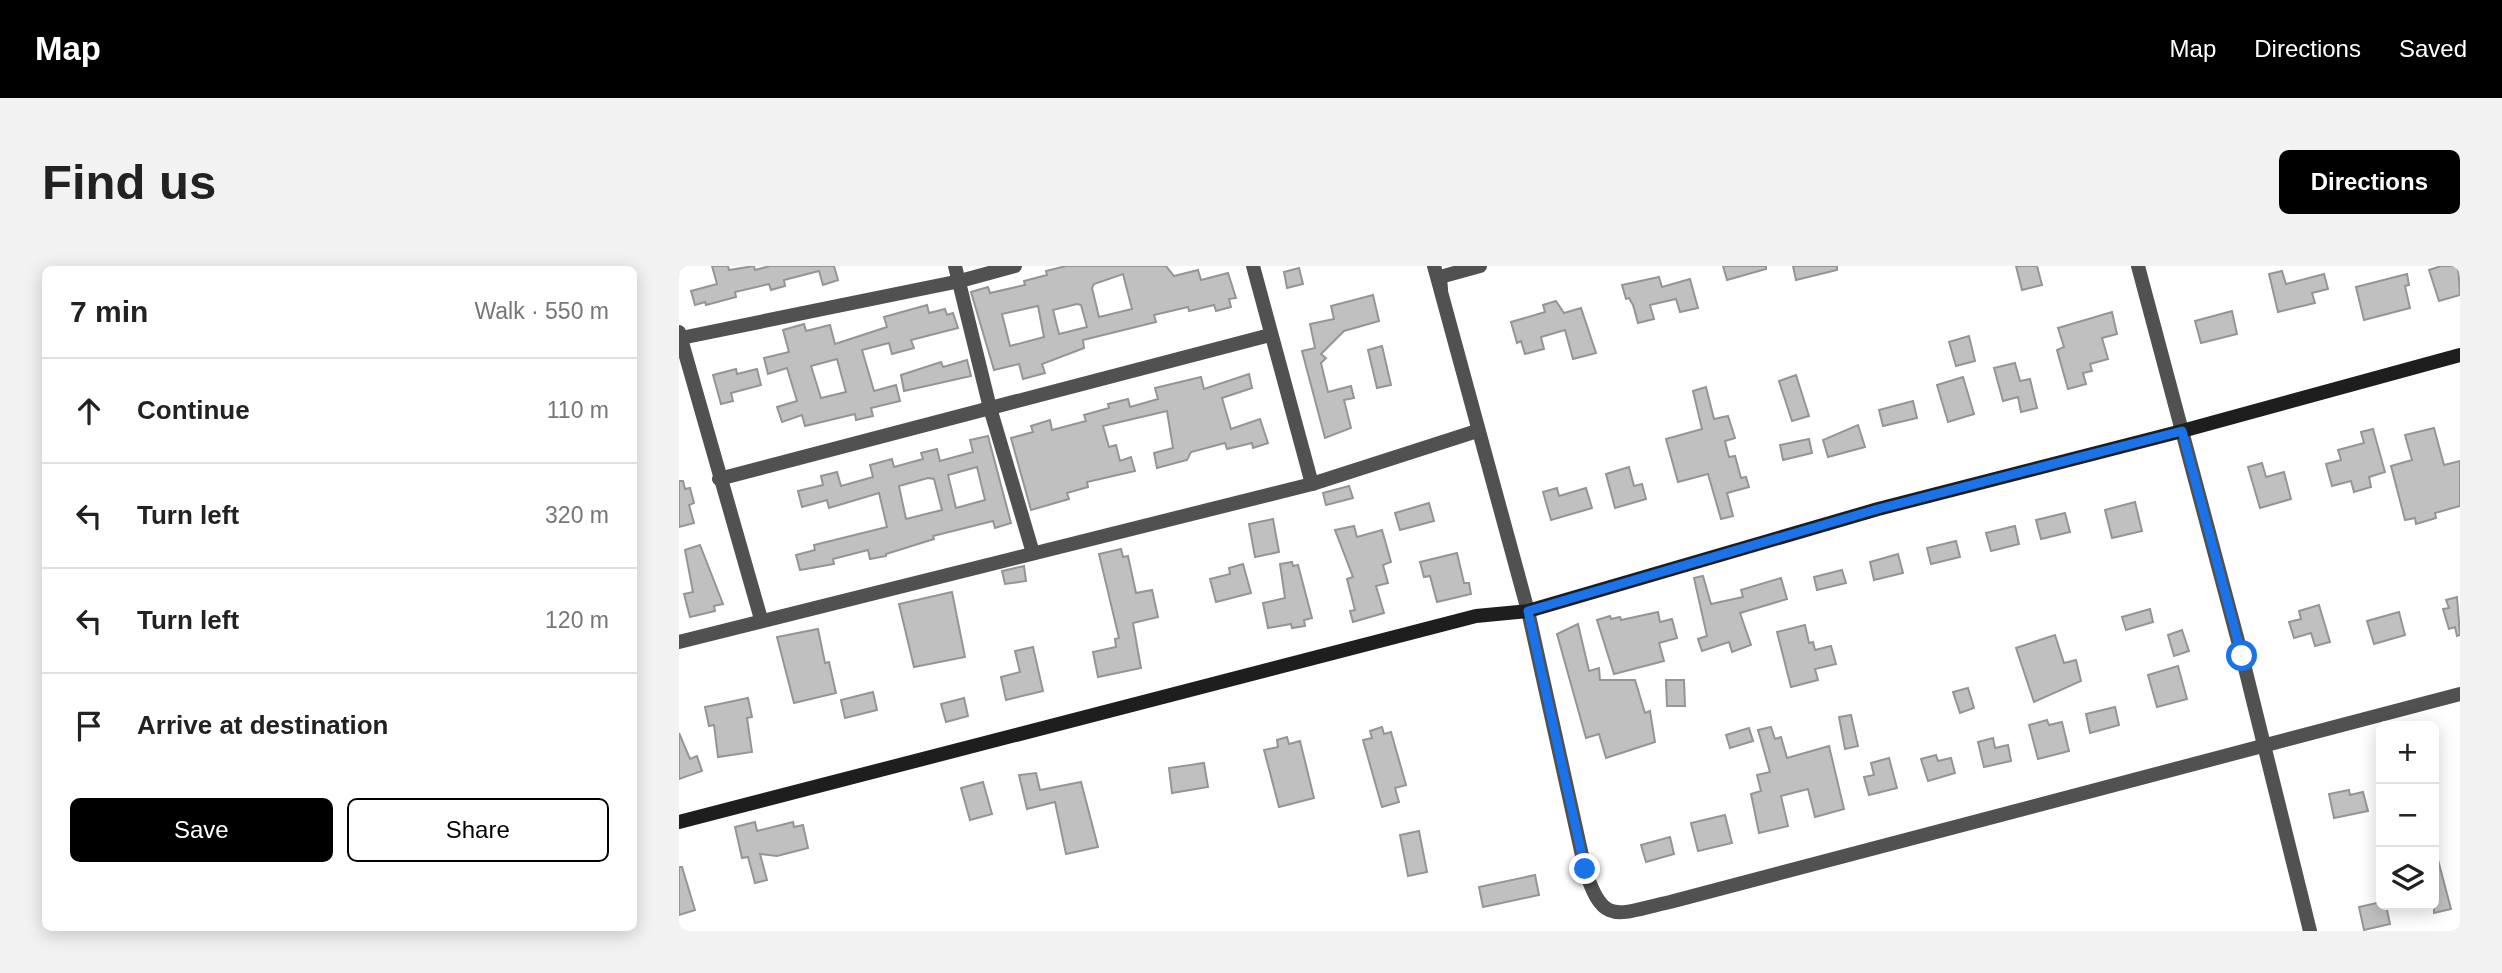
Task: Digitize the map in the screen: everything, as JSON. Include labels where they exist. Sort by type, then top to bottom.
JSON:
[{"type":"street","points":[[761,619],[680,335],[958,273],[1015,266]]},
{"type":"street","points":[[1253,266],[1312,484]]},
{"type":"street","points":[[1434,266],[1528,611],[1588,878],[1594,896],[1604,908],[1615,913],[1730,887],[2460,694]]},
{"type":"street","points":[[1441,290],[1440,276],[1481,266]]},
{"type":"street","points":[[2138,266],[2310,931]]},
{"type":"street","points":[[958,273],[990,408],[1033,553]]},
{"type":"street","points":[[719,479],[1270,335]]},
{"type":"street","points":[[679,822],[1476,616],[1528,611],[1878,509],[2182,431],[2460,355]]},
{"type":"street","points":[[679,642],[761,619],[1312,484],[1477,431]]},
{"type":"building","points":[[712,266],[728,266],[729,270],[754,266],[755,270],[770,266],[834,266],[838,280],[823,285],[819,271],[784,280],[785,286],[771,290],[769,284],[735,292],[736,297],[706,305],[705,302],[695,305],[691,291],[717,284]]},
{"type":"building","points":[[1066,266],[1166,266],[1174,276],[1198,270],[1201,280],[1228,273],[1236,298],[1229,299],[1231,307],[1216,311],[1214,305],[1189,311],[1188,307],[1154,315],[1156,322],[1083,340],[1084,348],[1042,364],[1045,373],[1023,379],[1019,364],[994,370],[971,292],[988,287],[990,293],[1025,285],[1024,281],[1047,275],[1046,271]],"holes":[[[1123,274],[1132,309],[1099,317],[1092,288],[1094,284]],[[1081,305],[1087,327],[1059,334],[1053,310]],[[1038,306],[1044,337],[1010,346],[1002,314]]]},
{"type":"building","points":[[1723,266],[1766,266],[1766,269],[1727,280]]},
{"type":"building","points":[[1793,266],[1837,266],[1837,270],[1796,280]]},
{"type":"building","points":[[2016,266],[2037,266],[2042,285],[2022,290]]},
{"type":"building","points":[[2441,266],[2458,266],[2460,295],[2439,301],[2429,270]]},
{"type":"building","points":[[1299,268],[1303,284],[1287,288],[1284,272]]},
{"type":"building","points":[[2282,271],[2286,284],[2324,274],[2328,289],[2312,293],[2315,303],[2278,312],[2269,274]]},
{"type":"building","points":[[2407,274],[2409,285],[2405,286],[2410,308],[2364,320],[2356,287]]},
{"type":"building","points":[[1659,277],[1662,287],[1690,279],[1698,308],[1680,312],[1676,299],[1650,305],[1654,319],[1638,323],[1633,305],[1629,298],[1626,299],[1622,285]]},
{"type":"building","points":[[1373,295],[1379,321],[1344,331],[1321,354],[1326,358],[1321,363],[1328,392],[1351,386],[1354,398],[1344,400],[1351,428],[1325,438],[1302,351],[1315,348],[1310,324],[1334,319],[1331,306]]},
{"type":"building","points":[[1556,301],[1564,313],[1581,308],[1596,353],[1573,359],[1565,330],[1541,337],[1544,349],[1525,354],[1521,341],[1517,343],[1511,322],[1545,312],[1543,305]]},
{"type":"building","points":[[927,305],[929,313],[945,309],[947,315],[953,313],[958,328],[911,340],[914,348],[892,354],[889,343],[862,350],[874,391],[896,385],[900,401],[871,408],[873,416],[856,420],[855,414],[805,426],[802,415],[782,422],[777,407],[797,401],[787,368],[768,374],[764,358],[789,352],[783,330],[804,324],[806,331],[830,325],[835,344],[887,327],[884,317]],"holes":[[[837,359],[846,392],[821,398],[811,366]]]},
{"type":"building","points":[[2232,311],[2237,334],[2201,343],[2195,321]]},
{"type":"building","points":[[2112,312],[2117,334],[2102,338],[2108,359],[2090,364],[2092,371],[2083,373],[2086,384],[2068,389],[2057,350],[2064,347],[2058,328]]},
{"type":"building","points":[[1969,336],[1975,361],[1956,366],[1949,342]]},
{"type":"building","points":[[1382,346],[1391,385],[1377,388],[1368,350]]},
{"type":"building","points":[[967,360],[971,376],[904,391],[901,375],[941,362],[943,367]]},
{"type":"building","points":[[2015,363],[2020,381],[2030,379],[2037,408],[2021,412],[2018,397],[2003,401],[1994,368]]},
{"type":"building","points":[[736,369],[737,374],[757,369],[761,385],[731,393],[733,401],[721,404],[713,375]]},
{"type":"building","points":[[1249,374],[1252,388],[1222,398],[1231,429],[1260,419],[1268,443],[1253,448],[1252,443],[1227,449],[1225,443],[1191,452],[1187,460],[1157,468],[1154,453],[1173,448],[1167,411],[1103,426],[1109,447],[1116,445],[1120,461],[1131,457],[1135,471],[1087,482],[1088,487],[1067,493],[1069,499],[1031,510],[1011,438],[1033,432],[1031,426],[1050,420],[1052,430],[1086,421],[1084,415],[1109,408],[1108,404],[1128,399],[1130,407],[1158,399],[1155,388],[1201,377],[1204,389]]},
{"type":"building","points":[[1796,375],[1809,416],[1792,421],[1779,381]]},
{"type":"building","points":[[1963,377],[1974,414],[1948,422],[1937,385]]},
{"type":"building","points":[[1706,387],[1714,419],[1728,416],[1735,438],[1725,441],[1729,457],[1735,456],[1741,478],[1746,477],[1749,487],[1727,493],[1733,516],[1721,519],[1708,474],[1678,482],[1666,439],[1702,429],[1693,391]]},
{"type":"building","points":[[1913,401],[1917,418],[1883,426],[1879,410]]},
{"type":"building","points":[[1858,425],[1865,447],[1828,457],[1823,440]]},
{"type":"building","points":[[2434,428],[2444,465],[2460,461],[2460,506],[2435,513],[2436,518],[2416,524],[2415,518],[2405,520],[2391,466],[2412,460],[2405,435]]},
{"type":"building","points":[[2373,429],[2385,472],[2369,477],[2371,487],[2354,492],[2351,481],[2332,486],[2326,464],[2341,460],[2338,450],[2364,443],[2361,432]]},
{"type":"building","points":[[988,436],[1011,523],[995,528],[993,521],[933,536],[934,539],[886,556],[870,559],[868,550],[833,559],[834,564],[800,570],[796,555],[815,550],[814,545],[887,527],[879,493],[829,508],[827,500],[802,507],[798,491],[823,485],[821,476],[837,472],[841,486],[873,477],[870,465],[892,459],[894,467],[923,459],[921,453],[937,449],[940,461],[973,452],[970,440]],"holes":[[[977,467],[985,500],[956,508],[948,475]],[[928,478],[934,479],[942,510],[906,519],[899,486]]]},
{"type":"building","points":[[1809,439],[1812,453],[1783,460],[1780,445]]},
{"type":"building","points":[[2262,463],[2266,477],[2284,472],[2291,499],[2260,508],[2248,467]]},
{"type":"building","points":[[1629,467],[1634,486],[1642,484],[1646,499],[1615,508],[1606,474]]},
{"type":"building","points":[[679,481],[683,481],[685,489],[690,488],[694,503],[689,505],[694,523],[679,527]]},
{"type":"building","points":[[1349,486],[1353,498],[1326,505],[1323,493]]},
{"type":"building","points":[[1557,488],[1559,496],[1586,488],[1592,508],[1551,520],[1543,492]]},
{"type":"building","points":[[2135,502],[2142,531],[2112,538],[2105,510]]},
{"type":"building","points":[[1429,503],[1434,521],[1400,530],[1395,513]]},
{"type":"building","points":[[2065,513],[2070,532],[2041,539],[2036,520]]},
{"type":"building","points":[[1273,519],[1279,552],[1255,557],[1249,524]]},
{"type":"building","points":[[1354,526],[1357,537],[1382,530],[1391,562],[1383,565],[1388,583],[1376,586],[1384,613],[1353,622],[1350,611],[1355,610],[1347,579],[1353,577],[1335,530]]},
{"type":"building","points":[[2015,526],[2019,544],[1991,551],[1986,533]]},
{"type":"building","points":[[1956,541],[1960,557],[1931,564],[1927,548]]},
{"type":"building","points":[[700,545],[723,604],[714,606],[715,611],[690,617],[684,594],[693,592],[685,550]]},
{"type":"building","points":[[1121,549],[1123,557],[1128,556],[1136,593],[1152,590],[1158,617],[1133,623],[1141,668],[1098,677],[1093,652],[1116,647],[1115,639],[1119,638],[1099,554]]},
{"type":"building","points":[[1457,553],[1464,583],[1469,583],[1471,594],[1437,602],[1430,576],[1424,577],[1420,562]]},
{"type":"building","points":[[1898,554],[1903,573],[1874,580],[1870,562]]},
{"type":"building","points":[[1292,562],[1293,566],[1298,565],[1312,618],[1304,620],[1305,626],[1292,628],[1291,624],[1268,628],[1263,603],[1285,598],[1280,564]]},
{"type":"building","points":[[1243,564],[1251,593],[1216,602],[1210,579],[1230,574],[1229,568]]},
{"type":"building","points":[[1024,566],[1026,581],[1005,584],[1002,571]]},
{"type":"building","points":[[1842,570],[1846,583],[1817,590],[1814,577]]},
{"type":"building","points":[[1703,576],[1711,604],[1743,597],[1741,590],[1781,578],[1787,599],[1740,613],[1751,645],[1732,652],[1729,642],[1702,651],[1698,639],[1707,636],[1694,578]]},
{"type":"building","points":[[952,592],[965,657],[914,667],[899,604]]},
{"type":"building","points":[[2457,597],[2460,635],[2457,636],[2455,627],[2449,629],[2443,609],[2449,608],[2446,600]]},
{"type":"building","points":[[2319,605],[2330,642],[2315,646],[2311,633],[2294,638],[2289,622],[2301,619],[2299,611]]},
{"type":"building","points":[[2150,609],[2153,622],[2126,630],[2122,617]]},
{"type":"building","points":[[1658,612],[1660,622],[1672,619],[1677,638],[1659,643],[1664,661],[1614,674],[1597,620],[1610,616],[1611,619],[1620,617],[1621,620]]},
{"type":"building","points":[[2399,612],[2405,635],[2374,644],[2367,621]]},
{"type":"building","points":[[1578,624],[1589,671],[1599,668],[1600,680],[1635,680],[1645,713],[1650,711],[1655,742],[1606,758],[1599,734],[1586,738],[1557,634]]},
{"type":"building","points":[[1805,625],[1809,643],[1813,642],[1815,650],[1831,646],[1836,664],[1815,669],[1818,680],[1791,687],[1777,632]]},
{"type":"building","points":[[818,629],[825,663],[829,662],[836,693],[794,703],[777,637]]},
{"type":"building","points":[[2182,630],[2189,651],[2174,656],[2168,635]]},
{"type":"building","points":[[2055,635],[2064,663],[2076,660],[2081,681],[2034,702],[2016,648]]},
{"type":"building","points":[[1033,647],[1043,691],[1006,700],[1001,677],[1020,672],[1015,651]]},
{"type":"building","points":[[2178,666],[2187,699],[2157,707],[2148,675]]},
{"type":"building","points":[[1666,680],[1684,680],[1685,706],[1667,706]]},
{"type":"building","points":[[1968,688],[1974,708],[1960,713],[1953,692]]},
{"type":"building","points":[[873,692],[877,710],[845,718],[841,700]]},
{"type":"building","points":[[748,698],[752,717],[747,718],[752,752],[718,757],[714,725],[709,726],[705,707]]},
{"type":"building","points":[[964,698],[968,716],[946,722],[941,704]]},
{"type":"building","points":[[2115,707],[2119,725],[2090,733],[2086,714]]},
{"type":"building","points":[[1851,715],[1858,746],[1845,749],[1839,717]]},
{"type":"building","points":[[2047,720],[2049,725],[2062,722],[2069,751],[2038,759],[2029,725]]},
{"type":"building","points":[[1382,727],[1384,734],[1391,732],[1406,785],[1395,788],[1399,802],[1382,807],[1363,740],[1372,738],[1370,731]]},
{"type":"building","points":[[1771,727],[1775,739],[1781,737],[1787,758],[1829,746],[1844,809],[1815,817],[1808,789],[1781,796],[1788,826],[1759,833],[1751,794],[1761,791],[1757,775],[1770,772],[1758,730]]},
{"type":"building","points":[[1749,728],[1753,741],[1730,748],[1726,735]]},
{"type":"building","points":[[679,733],[690,759],[697,756],[702,771],[679,779]]},
{"type":"building","points":[[1287,737],[1289,744],[1300,741],[1314,798],[1279,807],[1264,750],[1278,747],[1277,740]]},
{"type":"building","points":[[1993,738],[1995,748],[2008,745],[2011,761],[1984,767],[1978,742]]},
{"type":"building","points":[[1936,755],[1938,761],[1951,758],[1955,773],[1928,781],[1921,759]]},
{"type":"building","points":[[1889,758],[1897,788],[1869,795],[1864,777],[1874,775],[1871,763]]},
{"type":"building","points":[[1204,763],[1208,787],[1172,793],[1169,768]]},
{"type":"building","points":[[1036,773],[1040,790],[1081,782],[1098,847],[1066,854],[1055,802],[1027,809],[1019,775]]},
{"type":"building","points":[[983,782],[992,814],[970,820],[961,788]]},
{"type":"building","points":[[2349,790],[2350,795],[2363,792],[2368,811],[2334,818],[2329,794]]},
{"type":"building","points":[[1725,815],[1732,843],[1698,851],[1691,823]]},
{"type":"building","points":[[755,822],[757,831],[793,822],[794,827],[803,825],[808,848],[777,856],[760,854],[767,880],[755,883],[748,857],[742,858],[735,827]]},
{"type":"building","points":[[1419,831],[1427,872],[1408,876],[1400,835]]},
{"type":"building","points":[[1670,837],[1674,854],[1646,862],[1641,845]]},
{"type":"building","points":[[2439,864],[2451,909],[2434,913],[2434,910],[2439,910]]},
{"type":"building","points":[[679,867],[682,867],[695,910],[679,915]]},
{"type":"building","points":[[1535,875],[1539,895],[1483,907],[1479,887]]},
{"type":"building","points":[[2376,903],[2376,910],[2387,910],[2390,924],[2364,930],[2359,907]]},
{"type":"route","points":[[1585,869],[1528,611],[1878,509],[2182,431],[2242,656]]}]
